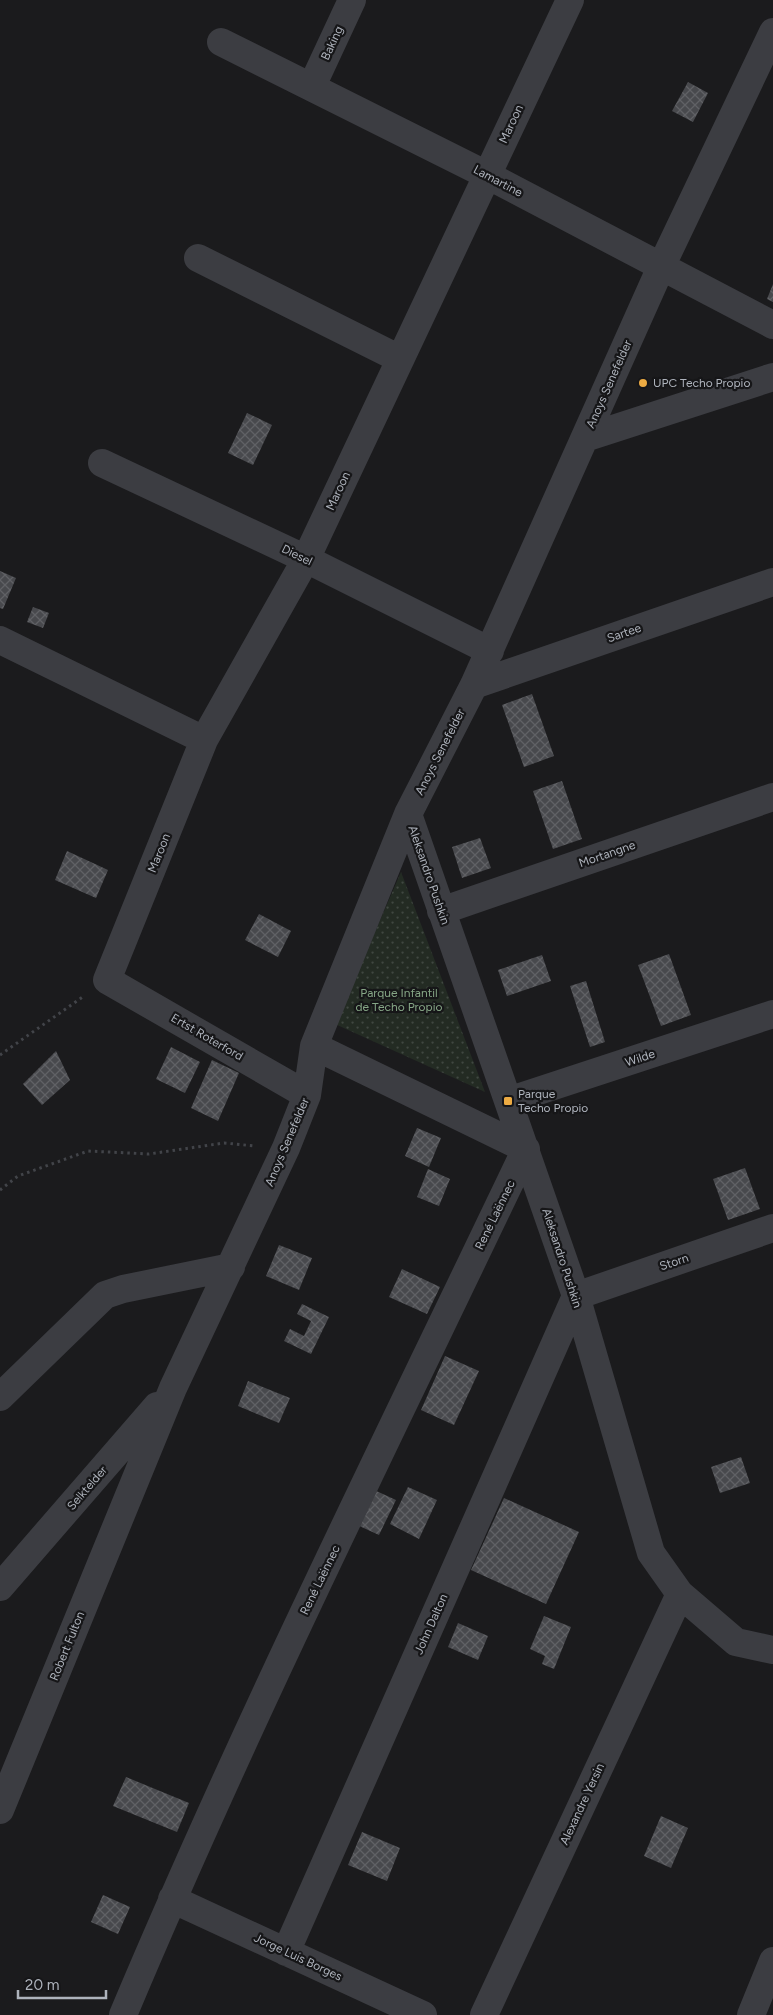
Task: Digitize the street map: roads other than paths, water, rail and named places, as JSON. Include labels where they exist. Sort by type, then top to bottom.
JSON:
[{"type":"street","name":"Baking","points":[[312,86],[352,0]]},
{"type":"street","name":"Maroon","points":[[106,980],[204,740],[306,559],[570,0]]},
{"type":"street","name":"Anoys Senefelder","points":[[134,1482],[173,1388],[286,1148],[307,1095],[314,1046],[408,814],[490,651],[661,267],[773,32]]},
{"type":"street","name":"Lamartine","points":[[221,42],[487,175],[773,325]]},
{"type":"street","points":[[198,258],[400,359]]},
{"type":"street","points":[[585,438],[773,377]]},
{"type":"street","name":"Diesel","points":[[102,463],[306,559],[490,651]]},
{"type":"street","name":"Sartee","points":[[474,685],[773,582]]},
{"type":"street","points":[[0,640],[204,740]]},
{"type":"street","name":"Mortangne","points":[[441,911],[773,797]]},
{"type":"street","name":"Aleksandro Pushkin","points":[[408,814],[576,1296],[651,1553],[680,1594],[736,1642],[773,1650]]},
{"type":"street","name":"Ertst Roterford","points":[[106,980],[307,1095]]},
{"type":"street","name":"Wilde","points":[[508,1101],[773,1014]]},
{"type":"street","points":[[314,1046],[526,1149]]},
{"type":"street","name":"René Laënnec","points":[[123,2015],[172,1899],[293,1636],[526,1149]]},
{"type":"street","name":"Storn","points":[[576,1296],[773,1228]]},
{"type":"street","points":[[0,1397],[105,1295],[122,1289],[231,1268]]},
{"type":"street","name":"John Dalton","points":[[286,1952],[576,1296]]},
{"type":"street","name":"Selktelder","points":[[0,1587],[173,1388]]},
{"type":"street","name":"Robert Fulton","points":[[0,1810],[134,1482]]},
{"type":"street","name":"Alexandre Yersin","points":[[484,2015],[680,1594]]},
{"type":"street","name":"Jorge Luis Borges","points":[[172,1899],[423,2015]]},
{"type":"street","points":[[751,2015],[773,1961]]},
{"type":"place","name":"UPC Techo Propio","points":[[643,383]]},
{"type":"place","name":"Parque Techo Propio","points":[[508,1101]]},
{"type":"park label","name":"Parque Infantil de Techo Propio","points":[[399,1000]]}]
